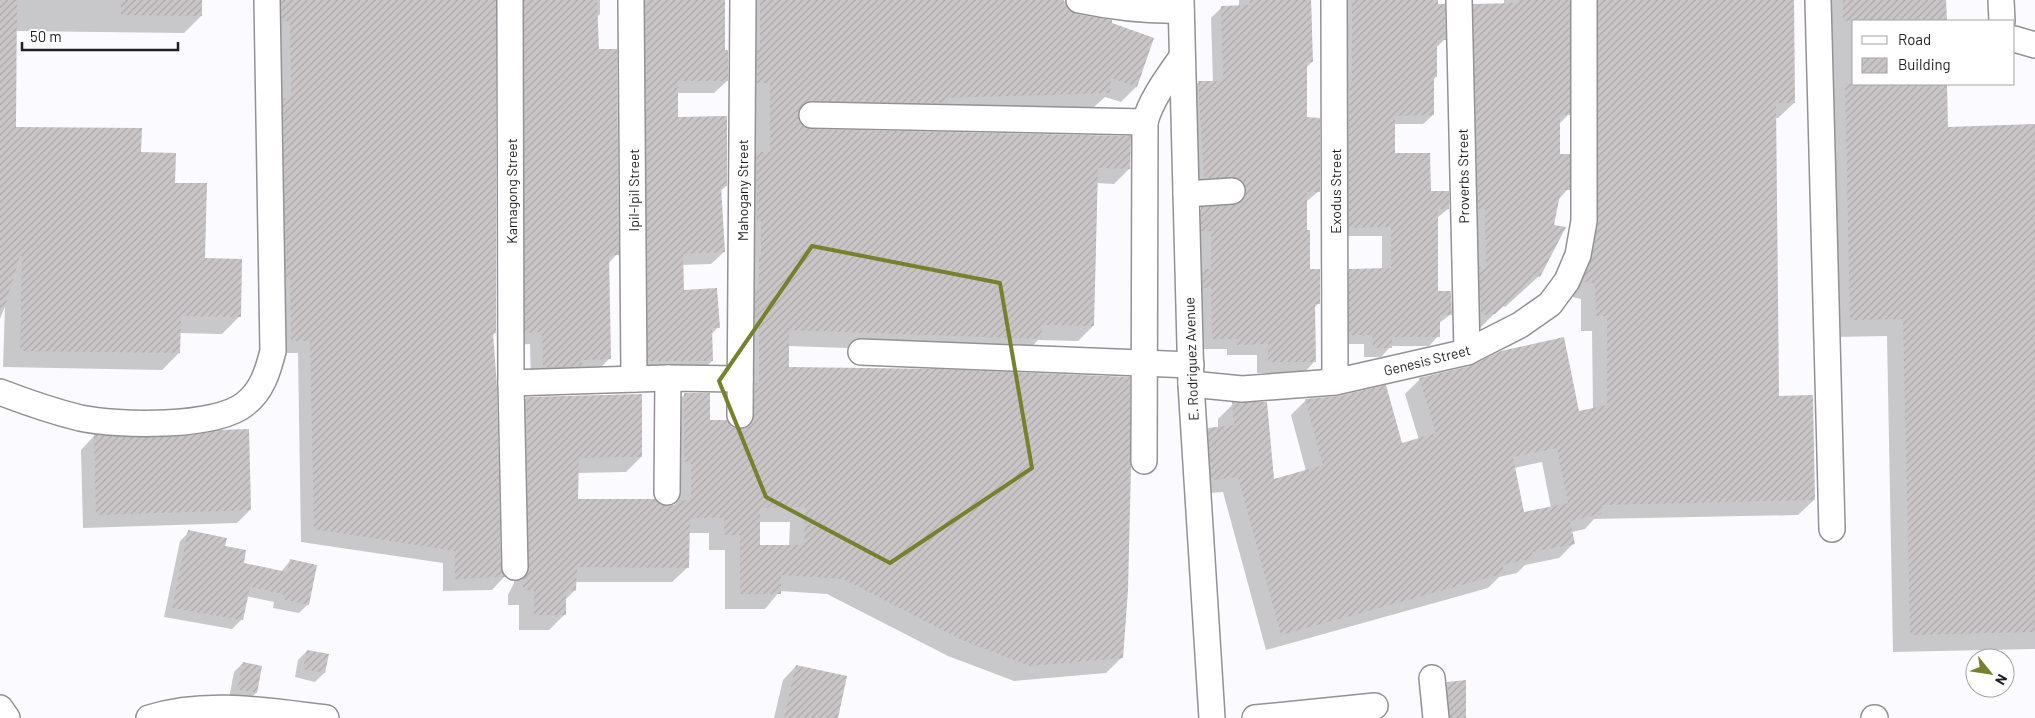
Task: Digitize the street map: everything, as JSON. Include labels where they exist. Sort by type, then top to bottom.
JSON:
[{"type":"street","points":[[0,392],[44,408],[82,418],[139,423],[194,421],[222,415],[245,405],[259,390],[268,372],[273,351],[267,0]]},
{"type":"street","name":"Kamagong Street","points":[[510,0],[511,383],[515,567]]},
{"type":"street","name":"Ipil-Ipil Street","points":[[631,0],[634,379]]},
{"type":"street","name":"Mahogany Street","points":[[740,415],[743,0]]},
{"type":"street","points":[[1079,0],[1110,6],[1161,10],[1181,5]]},
{"type":"street","name":"Exodus Street","points":[[1334,0],[1336,382]]},
{"type":"street","name":"Proverbs Street","points":[[1459,0],[1468,352]]},
{"type":"street","name":"Genesis Street","points":[[861,352],[1144,364],[1191,374],[1242,389],[1336,382],[1468,352],[1520,325],[1550,304],[1567,281],[1578,255],[1584,221],[1584,0]]},
{"type":"street","points":[[1818,0],[1832,529]]},
{"type":"street","points":[[2001,0],[2002,20]]},
{"type":"street","name":"E. Rodriguez Avenue","points":[[1181,5],[1191,374],[1212,718]]},
{"type":"street","points":[[2015,39],[2035,45]]},
{"type":"street","points":[[1144,461],[1145,122],[1148,112],[1162,86],[1182,57]]},
{"type":"street","points":[[812,115],[1145,122]]},
{"type":"street","points":[[1186,194],[1232,191]]},
{"type":"street","points":[[511,383],[668,378],[740,379]]},
{"type":"street","points":[[667,492],[668,378]]},
{"type":"street","points":[[1432,678],[1436,718]]},
{"type":"street","points":[[1254,718],[1375,706]]},
{"type":"street","points":[[149,718],[201,707],[269,711],[326,718]]},
{"type":"street","points":[[0,708],[7,718]]},
{"type":"highlighted area","points":[[812,246],[1000,283],[1032,468],[890,563],[766,497],[719,381]]},
{"type":"building","points":[[0,0],[17,0],[16,127],[142,128],[141,152],[176,153],[175,183],[207,183],[205,258],[242,259],[241,317],[181,316],[180,353],[20,351],[22,256],[20,256],[4,309],[0,308]]},
{"type":"building","points":[[121,0],[202,0],[202,16],[121,15]]},
{"type":"building","points":[[281,0],[496,0],[496,333],[493,333],[497,387],[501,567],[506,577],[455,579],[455,551],[314,529],[310,341],[291,341],[290,278],[286,279],[283,98],[291,98],[290,21],[282,21]]},
{"type":"building","points":[[524,0],[597,0],[599,49],[617,49],[619,255],[609,255],[611,359],[582,360],[582,366],[543,368],[542,332],[525,333]]},
{"type":"building","points":[[645,0],[725,0],[725,50],[728,50],[728,81],[678,81],[678,117],[727,116],[727,186],[721,186],[725,252],[683,254],[684,290],[717,288],[720,328],[712,328],[713,361],[648,361]]},
{"type":"building","points":[[760,0],[1060,0],[1065,2],[1069,10],[1076,14],[1112,20],[1112,23],[1154,38],[1137,87],[1111,78],[1110,93],[947,98],[947,103],[812,101],[805,103],[798,114],[800,122],[805,127],[812,129],[1131,136],[1130,169],[1098,168],[1094,326],[1042,325],[1041,339],[789,330],[789,367],[938,369],[1130,377],[1131,468],[1128,590],[1123,658],[1030,666],[964,641],[843,579],[781,575],[781,594],[740,594],[740,535],[724,535],[724,518],[690,518],[689,568],[577,567],[576,591],[566,590],[566,615],[534,615],[534,590],[523,590],[523,579],[529,567],[526,397],[642,394],[642,457],[579,458],[578,499],[655,499],[666,506],[674,505],[679,500],[691,500],[691,462],[684,462],[684,393],[710,393],[710,420],[727,420],[732,427],[739,429],[747,428],[753,422],[755,383],[759,383],[759,326],[755,326],[755,290],[759,290],[759,257],[761,257],[761,221],[757,221],[756,152],[770,152],[770,83],[757,83],[757,50],[760,50]],"holes":[[[805,507],[804,545],[760,545],[760,508]]]},
{"type":"building","points":[[1249,0],[1311,0],[1313,62],[1307,62],[1307,117],[1320,118],[1320,192],[1307,192],[1307,230],[1310,230],[1310,269],[1320,269],[1320,304],[1315,304],[1316,362],[1268,362],[1268,344],[1237,345],[1237,339],[1212,339],[1211,288],[1203,288],[1202,269],[1211,269],[1211,231],[1201,231],[1201,207],[1240,203],[1245,198],[1246,191],[1244,183],[1238,178],[1204,178],[1198,81],[1223,81],[1221,6],[1250,5]]},
{"type":"building","points":[[1352,0],[1438,0],[1438,4],[1445,4],[1446,40],[1437,40],[1437,77],[1434,77],[1434,115],[1395,116],[1395,153],[1430,153],[1431,191],[1449,191],[1449,209],[1438,209],[1438,291],[1451,291],[1452,315],[1440,315],[1440,337],[1392,337],[1392,348],[1373,348],[1372,335],[1349,335],[1349,269],[1391,268],[1391,227],[1349,228]]},
{"type":"building","points":[[1519,0],[1570,0],[1570,115],[1560,115],[1560,154],[1570,154],[1570,190],[1561,190],[1554,225],[1566,227],[1540,277],[1534,274],[1521,292],[1519,291],[1495,314],[1481,315],[1479,267],[1486,267],[1485,209],[1478,209],[1473,4],[1519,3]]},
{"type":"building","points":[[1598,0],[1794,0],[1795,103],[1776,103],[1779,396],[1813,395],[1815,500],[1602,505],[1601,514],[1570,521],[1575,544],[1532,552],[1534,558],[1502,565],[1505,573],[1281,635],[1238,477],[1211,480],[1208,428],[1234,425],[1232,402],[1267,402],[1274,479],[1323,465],[1305,399],[1338,396],[1386,385],[1402,443],[1436,433],[1419,378],[1470,366],[1501,351],[1564,337],[1579,411],[1607,405],[1607,316],[1596,316],[1595,284],[1582,281],[1592,258],[1598,221]],"holes":[[[1557,448],[1568,503],[1524,512],[1513,457]]]},
{"type":"building","points":[[1843,0],[1946,0],[1947,20],[1843,21]]},
{"type":"building","points":[[1845,84],[1947,85],[1948,127],[2035,124],[2035,632],[1910,635],[1903,319],[1850,320]]},
{"type":"building","points":[[249,429],[251,510],[96,515],[94,435],[166,437],[219,430]]},
{"type":"building","points":[[188,530],[227,538],[225,546],[246,550],[244,563],[287,572],[290,559],[317,565],[309,605],[282,599],[283,594],[250,587],[243,620],[172,608]]},
{"type":"building","points":[[307,650],[329,654],[325,673],[303,669]]},
{"type":"building","points":[[243,662],[262,666],[257,693],[237,689]]},
{"type":"building","points":[[796,665],[847,676],[838,718],[784,718]]},
{"type":"building","points":[[1466,680],[1466,718],[1450,718],[1447,682]]}]
